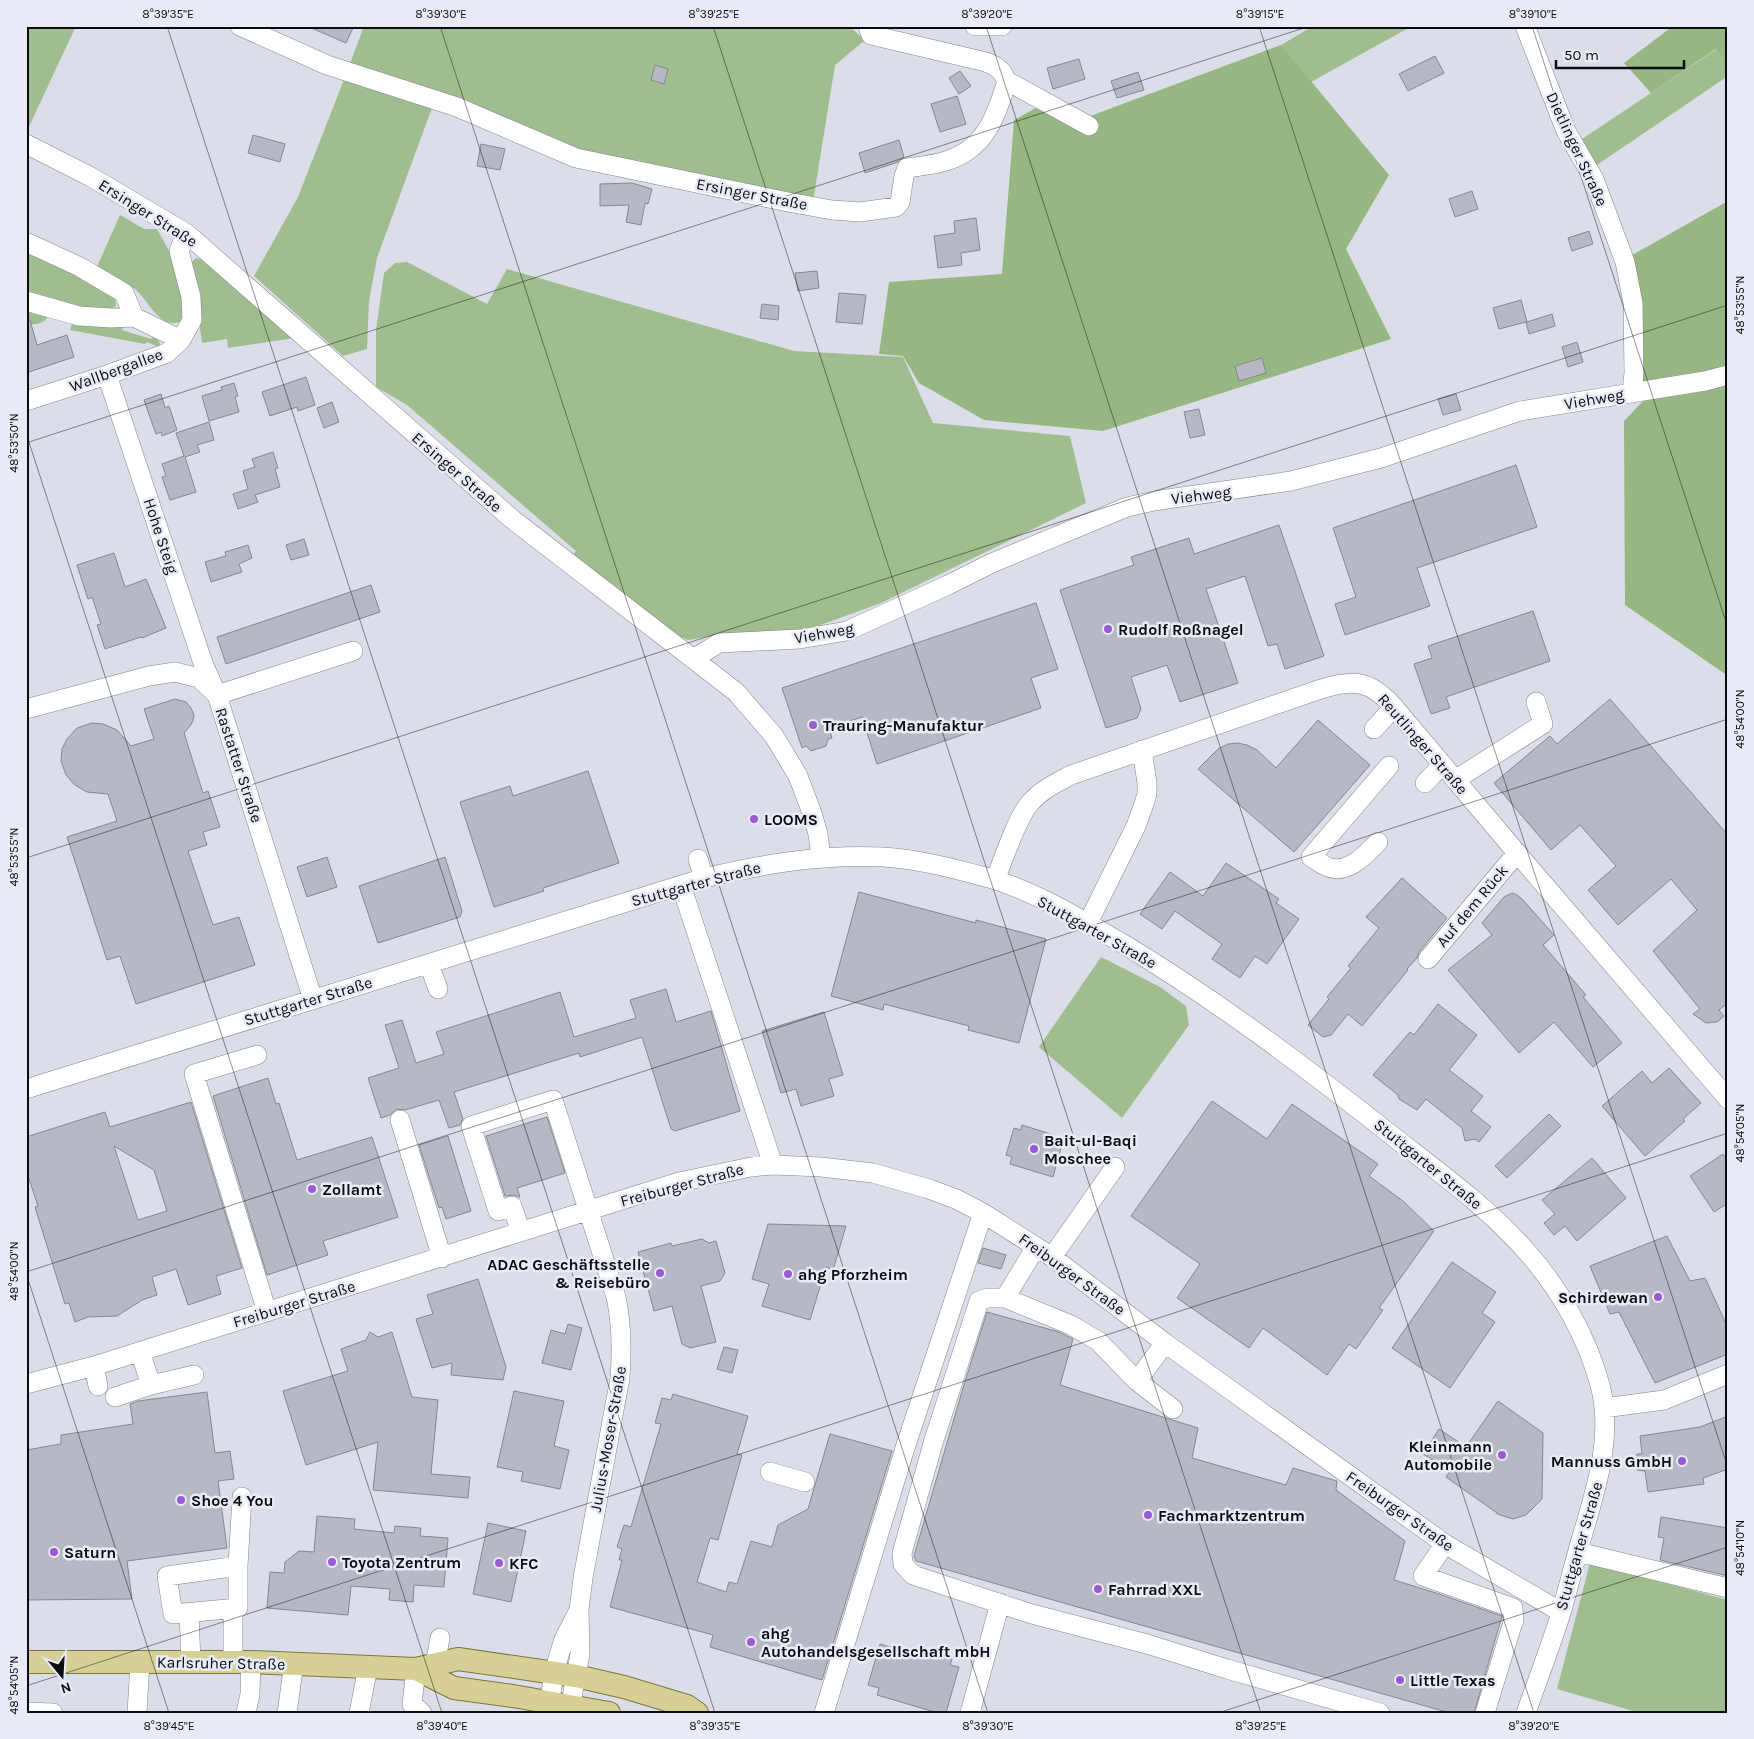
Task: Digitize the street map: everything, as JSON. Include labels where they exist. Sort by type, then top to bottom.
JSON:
[{"type":"main road","name":"Karlsruher Straße","points":[[26,1662],[242,1662],[368,1667],[425,1667],[458,1659],[576,1676],[687,1706],[697,1713]]},
{"type":"main road","name":"Karlsruher Straße","points":[[425,1667],[454,1688],[559,1708],[609,1713]]},
{"type":"street","name":"Ersinger Straße","points":[[240,26],[327,65],[457,107],[576,158],[832,210],[860,212],[896,207],[900,202],[907,168],[944,162],[968,151],[983,137],[1001,103],[1007,82]]},
{"type":"street","points":[[868,26],[871,35],[904,44],[966,56],[994,66],[1002,72],[1007,82],[1089,126]]},
{"type":"street","points":[[975,26],[1002,26]]},
{"type":"street","name":"Dietlinger Straße","points":[[1525,26],[1566,131],[1594,179],[1625,262],[1633,303],[1634,373],[1632,392]]},
{"type":"street","name":"Ersinger Straße","points":[[26,144],[91,177],[186,233],[512,519],[736,692],[774,736],[789,760],[805,792],[818,834],[822,857]]},
{"type":"street","name":"Wallbergallee","points":[[26,400],[107,375],[167,353],[181,340],[192,320],[191,297],[180,251],[186,233]]},
{"type":"street","points":[[26,242],[80,267],[124,293],[134,317]]},
{"type":"street","points":[[26,300],[80,316],[134,317],[181,340]]},
{"type":"street","name":"Hohe Steig","points":[[107,375],[203,663],[217,695]]},
{"type":"street","name":"Viehweg","points":[[693,659],[718,643],[800,638],[848,631],[948,585],[992,562],[1127,507],[1154,501],[1291,481],[1381,458],[1520,412],[1728,375]]},
{"type":"street","points":[[217,695],[353,652]]},
{"type":"street","name":"Rastatter Straße","points":[[26,709],[149,676],[175,672],[199,678],[217,695],[313,1000]]},
{"type":"street","name":"Reutlinger Straße","points":[[994,880],[1019,820],[1029,804],[1048,787],[1071,774],[1340,683],[1358,682],[1382,695],[1394,707],[1728,1099]]},
{"type":"street","points":[[1455,780],[1543,724],[1536,702]]},
{"type":"street","points":[[1374,729],[1394,707]]},
{"type":"street","points":[[1088,923],[1136,826],[1144,804],[1147,794],[1147,783],[1142,750]]},
{"type":"street","points":[[1425,783],[1442,765]]},
{"type":"street","points":[[1378,842],[1360,860],[1338,869],[1327,867],[1311,857],[1389,766]]},
{"type":"street","name":"Auf dem Rück","points":[[1428,959],[1517,853]]},
{"type":"street","name":"Stuttgarter Straße","points":[[26,1089],[704,878],[744,868],[822,857],[883,857],[957,870],[994,880],[1034,896],[1088,923],[1168,971],[1280,1049],[1458,1188],[1512,1235],[1531,1256],[1572,1317],[1584,1342],[1601,1388],[1604,1408],[1602,1463],[1596,1494],[1561,1612],[1526,1713]]},
{"type":"street","points":[[698,859],[704,878]]},
{"type":"street","points":[[681,886],[773,1165]]},
{"type":"street","points":[[429,964],[438,989]]},
{"type":"street","points":[[257,1055],[194,1074],[267,1312]]},
{"type":"street","name":"Julius-Moser-Straße","points":[[521,1232],[512,1206],[498,1211],[471,1126],[552,1100],[616,1297],[621,1324],[622,1348],[620,1378],[583,1578],[579,1610],[580,1654],[576,1676],[559,1708]]},
{"type":"street","points":[[400,1120],[442,1258]]},
{"type":"street","name":"Freiburger Straße","points":[[26,1384],[140,1352],[679,1182],[727,1171],[773,1165],[821,1166],[873,1173],[929,1188],[983,1213],[1052,1257],[1165,1343],[1445,1544],[1561,1612]]},
{"type":"street","points":[[1052,1257],[1115,1167]]},
{"type":"street","points":[[824,1713],[905,1448],[983,1213]]},
{"type":"street","points":[[1005,1298],[1036,1247]]},
{"type":"street","points":[[1172,1408],[1137,1381],[1098,1341],[1071,1326],[1005,1298],[987,1298],[979,1301],[934,1440],[902,1553],[903,1564],[913,1575],[1032,1614],[1147,1644],[1380,1713]]},
{"type":"street","points":[[1137,1381],[1165,1343]]},
{"type":"street","points":[[140,1352],[151,1385]]},
{"type":"street","points":[[94,1366],[98,1386]]},
{"type":"street","points":[[1604,1408],[1664,1400],[1728,1374]]},
{"type":"street","points":[[115,1396],[194,1375]]},
{"type":"street","points":[[770,1472],[805,1482]]},
{"type":"street","points":[[238,1566],[167,1576],[173,1614],[238,1608],[238,1566],[242,1497]]},
{"type":"street","points":[[1445,1544],[1423,1576],[1513,1608],[1514,1621],[1485,1713]]},
{"type":"street","points":[[1578,1552],[1728,1588]]},
{"type":"street","points":[[970,1713],[1000,1603]]},
{"type":"street","points":[[233,1609],[242,1662],[250,1694],[246,1713]]},
{"type":"street","name":"Julius-Moser-Straße","points":[[559,1708],[554,1672],[564,1639],[579,1610]]},
{"type":"street","points":[[189,1612],[191,1662]]},
{"type":"street","points":[[422,1713],[412,1704],[425,1667],[440,1638]]},
{"type":"street","points":[[137,1713],[140,1662]]},
{"type":"street","points":[[287,1713],[294,1664]]},
{"type":"street","points":[[360,1707],[368,1667]]},
{"type":"street","points":[[26,1712],[53,1713]]},
{"type":"green space","points":[[26,26],[76,26],[26,133]]},
{"type":"green space","points":[[364,26],[847,26],[865,40],[835,65],[813,202],[575,152],[348,69]]},
{"type":"green space","points":[[1313,26],[1412,26],[1311,82],[1281,45]]},
{"type":"green space","points":[[1673,26],[1728,26],[1728,63],[1716,49],[1651,93],[1624,63]]},
{"type":"green space","points":[[1281,45],[1389,175],[1346,249],[1391,339],[1103,431],[984,420],[919,383],[903,356],[879,354],[889,282],[1002,274],[1014,120],[1039,106],[1085,118]]},
{"type":"green space","points":[[1717,49],[1728,63],[1728,76],[1591,169],[1576,143]]},
{"type":"green space","points":[[345,77],[433,105],[377,258],[369,301],[367,349],[343,356],[254,276],[298,197]]},
{"type":"green space","points":[[1728,201],[1728,676],[1625,605],[1624,421],[1644,400],[1640,309],[1627,258]]},
{"type":"green space","points":[[120,215],[144,229],[157,229],[172,256],[184,298],[182,321],[174,323],[161,319],[135,289],[96,269]]},
{"type":"green space","points":[[26,249],[115,295],[116,306],[102,313],[26,298]]},
{"type":"green space","points":[[196,258],[206,260],[295,338],[228,348],[227,339],[202,343],[191,263]]},
{"type":"green space","points":[[407,262],[487,304],[507,269],[794,351],[903,357],[933,423],[1070,436],[1086,503],[881,603],[793,635],[717,635],[688,640],[674,634],[572,556],[576,551],[407,405],[376,387],[376,330],[384,273],[395,263]]},
{"type":"green space","points":[[26,308],[49,315],[39,323],[26,324]]},
{"type":"green space","points":[[73,320],[123,326],[122,330],[151,339],[153,337],[156,338],[160,343],[159,347],[147,342],[145,344],[70,330]]},
{"type":"green space","points":[[1101,957],[1160,987],[1186,1006],[1189,1025],[1122,1118],[1039,1047]]},
{"type":"green space","points":[[1590,1563],[1728,1600],[1728,1713],[1640,1713],[1557,1689]]},
{"type":"building","points":[[307,26],[354,26],[346,43]]},
{"type":"building","points":[[1435,56],[1444,73],[1408,91],[1399,74]]},
{"type":"building","points":[[1079,59],[1085,79],[1053,89],[1047,68]]},
{"type":"building","points":[[655,65],[668,69],[664,84],[651,80]]},
{"type":"building","points":[[960,71],[971,86],[959,94],[949,78]]},
{"type":"building","points":[[1138,72],[1144,90],[1117,98],[1111,81]]},
{"type":"building","points":[[957,96],[966,124],[940,132],[931,104]]},
{"type":"building","points":[[253,135],[285,144],[280,162],[248,153]]},
{"type":"building","points":[[899,140],[904,157],[898,162],[865,173],[859,153]]},
{"type":"building","points":[[481,144],[505,149],[500,170],[477,166]]},
{"type":"building","points":[[632,183],[652,189],[648,204],[645,203],[641,225],[626,222],[629,205],[600,206],[600,184]]},
{"type":"building","points":[[1472,191],[1478,209],[1455,217],[1449,199]]},
{"type":"building","points":[[976,218],[980,250],[961,253],[962,265],[938,268],[934,236],[955,233],[954,221]]},
{"type":"building","points":[[1589,231],[1593,244],[1572,251],[1568,238]]},
{"type":"building","points":[[817,271],[819,288],[798,291],[795,273]]},
{"type":"building","points":[[839,293],[866,295],[862,324],[836,322]]},
{"type":"building","points":[[1521,300],[1527,322],[1552,314],[1555,326],[1529,334],[1526,322],[1499,329],[1493,308]]},
{"type":"building","points":[[762,304],[779,306],[778,320],[760,318]]},
{"type":"building","points":[[30,320],[37,345],[67,335],[74,357],[26,373],[26,321]]},
{"type":"building","points":[[1577,342],[1583,362],[1568,367],[1562,347]]},
{"type":"building","points":[[1262,358],[1266,373],[1239,381],[1235,366]]},
{"type":"building","points":[[306,377],[315,405],[298,411],[297,407],[270,416],[262,392]]},
{"type":"building","points":[[234,383],[238,396],[235,397],[239,412],[209,421],[202,396],[222,390],[221,387]]},
{"type":"building","points":[[161,394],[165,408],[169,406],[177,430],[162,436],[161,432],[156,434],[144,400]]},
{"type":"building","points":[[1456,394],[1461,410],[1443,415],[1438,399]]},
{"type":"building","points":[[332,402],[339,422],[324,428],[317,408]]},
{"type":"building","points":[[1199,409],[1205,435],[1190,438],[1184,412]]},
{"type":"building","points":[[209,422],[214,440],[197,445],[200,452],[185,457],[196,492],[170,500],[162,477],[166,476],[162,464],[184,456],[176,433]]},
{"type":"building","points":[[273,452],[278,468],[275,469],[280,487],[255,495],[258,502],[238,509],[233,494],[248,489],[243,471],[255,467],[252,459]]},
{"type":"building","points":[[1516,465],[1537,527],[1417,568],[1430,606],[1345,635],[1335,604],[1356,597],[1333,528]]},
{"type":"building","points":[[1279,525],[1324,656],[1285,669],[1277,644],[1268,646],[1245,576],[1206,589],[1238,683],[1180,702],[1167,665],[1131,677],[1141,709],[1137,718],[1106,728],[1060,590],[1134,565],[1131,557],[1189,538],[1194,554]]},
{"type":"building","points":[[304,539],[309,555],[291,560],[286,545]]},
{"type":"building","points":[[248,545],[252,558],[239,564],[242,572],[211,582],[205,562],[226,556],[225,552]]},
{"type":"building","points":[[114,553],[125,587],[146,579],[166,628],[142,638],[105,649],[97,625],[101,624],[92,597],[88,599],[77,565]]},
{"type":"building","points":[[371,585],[380,612],[226,664],[217,637]]},
{"type":"building","points":[[1036,603],[1058,669],[1031,678],[1041,708],[877,764],[862,717],[829,728],[832,738],[828,739],[826,746],[811,751],[806,746],[802,748],[782,688]]},
{"type":"building","points":[[1533,611],[1550,661],[1446,697],[1450,708],[1431,714],[1414,664],[1432,658],[1428,646]]},
{"type":"building","points":[[175,699],[186,702],[194,715],[193,721],[184,733],[203,793],[208,791],[220,827],[203,832],[207,845],[188,851],[213,925],[239,917],[255,965],[136,1004],[120,956],[107,960],[67,837],[117,821],[108,794],[87,792],[75,785],[66,775],[61,761],[62,749],[67,739],[77,728],[92,723],[103,724],[117,730],[131,746],[154,739],[144,709]]},
{"type":"building","points":[[1610,699],[1728,835],[1728,1003],[1719,1010],[1724,1016],[1717,1022],[1706,1023],[1693,1014],[1700,1009],[1653,951],[1697,910],[1671,879],[1618,925],[1588,890],[1616,866],[1580,825],[1551,850],[1494,783],[1550,736],[1557,744]]},
{"type":"building","points":[[1318,720],[1370,765],[1294,852],[1198,769],[1218,749],[1228,744],[1238,743],[1257,750],[1276,768]]},
{"type":"building","points":[[588,771],[619,863],[543,888],[544,891],[494,907],[460,802],[510,786],[513,796]]},
{"type":"building","points":[[327,857],[337,887],[307,897],[297,867]]},
{"type":"building","points":[[445,857],[462,911],[460,917],[378,943],[359,886]]},
{"type":"building","points":[[1226,863],[1279,899],[1276,903],[1299,919],[1267,964],[1255,956],[1240,978],[1212,959],[1222,944],[1175,911],[1162,929],[1140,914],[1170,872],[1203,896]]},
{"type":"building","points":[[1402,878],[1447,918],[1419,952],[1408,970],[1362,1026],[1348,1014],[1331,1035],[1323,1037],[1308,1025],[1329,999],[1327,997],[1351,968],[1348,966],[1379,928],[1366,917]]},
{"type":"building","points":[[859,892],[976,923],[976,920],[1046,939],[1019,1043],[968,1030],[969,1026],[884,1004],[883,1010],[831,996]]},
{"type":"building","points":[[1512,893],[1522,899],[1554,935],[1543,945],[1586,995],[1583,997],[1622,1043],[1593,1067],[1554,1022],[1519,1053],[1448,970],[1492,935],[1482,923],[1504,897]]},
{"type":"building","points":[[666,989],[676,1022],[711,1011],[740,1111],[675,1131],[671,1129],[642,1037],[580,1057],[579,1053],[454,1092],[463,1119],[460,1125],[449,1128],[439,1100],[405,1110],[396,1109],[390,1115],[381,1118],[368,1078],[399,1068],[385,1025],[402,1020],[416,1063],[444,1054],[436,1032],[560,992],[574,1037],[636,1018],[630,1000]]},
{"type":"building","points":[[1438,1004],[1477,1035],[1449,1070],[1483,1096],[1471,1111],[1491,1127],[1479,1142],[1475,1139],[1465,1141],[1462,1128],[1426,1099],[1417,1110],[1399,1099],[1398,1095],[1373,1075],[1410,1032],[1414,1035]]},
{"type":"building","points":[[824,1012],[843,1075],[829,1079],[834,1096],[801,1106],[796,1089],[781,1093],[762,1031]]},
{"type":"building","points":[[1669,1068],[1701,1103],[1683,1119],[1685,1121],[1645,1156],[1602,1106],[1642,1071],[1652,1083]]},
{"type":"building","name":"Zollamt","points":[[268,1078],[276,1104],[279,1103],[297,1160],[372,1137],[398,1217],[323,1241],[328,1255],[267,1275],[213,1096]]},
{"type":"building","points":[[1212,1101],[1267,1139],[1292,1104],[1378,1164],[1369,1176],[1403,1201],[1434,1231],[1379,1308],[1383,1310],[1356,1349],[1349,1344],[1327,1375],[1263,1328],[1249,1348],[1177,1298],[1200,1264],[1131,1216]]},
{"type":"building","points":[[191,1102],[242,1268],[216,1276],[221,1294],[188,1305],[176,1269],[152,1277],[157,1295],[142,1300],[117,1316],[88,1317],[75,1322],[69,1303],[65,1304],[35,1207],[38,1206],[26,1170],[26,1137],[105,1112],[110,1127]],"holes":[[[114,1146],[154,1170],[167,1211],[138,1220]]]},
{"type":"building","points":[[1549,1114],[1561,1126],[1507,1178],[1495,1166]]},
{"type":"building","points":[[547,1117],[565,1173],[517,1188],[520,1197],[514,1195],[505,1196],[486,1136]]},
{"type":"building","name":"Bait-ul-Baqi Moschee","points":[[1022,1125],[1054,1135],[1052,1141],[1062,1144],[1053,1177],[1010,1164],[1012,1157],[1006,1155],[1014,1128],[1021,1130]]},
{"type":"building","points":[[448,1136],[471,1211],[446,1219],[442,1207],[439,1208],[419,1145]]},
{"type":"building","points":[[1723,1154],[1728,1162],[1728,1203],[1714,1212],[1690,1176]]},
{"type":"building","points":[[1592,1158],[1626,1198],[1577,1241],[1565,1226],[1554,1235],[1544,1223],[1555,1214],[1542,1200]]},
{"type":"building","name":"ahg Pforzheim","points":[[768,1224],[846,1226],[833,1270],[826,1267],[810,1320],[762,1306],[769,1284],[752,1279]]},
{"type":"building","name":"Schirdewan","points":[[1667,1236],[1690,1281],[1705,1278],[1728,1328],[1728,1354],[1655,1383],[1619,1312],[1610,1314],[1590,1266]]},
{"type":"building","points":[[702,1239],[709,1243],[716,1241],[725,1273],[720,1281],[701,1286],[716,1342],[690,1348],[682,1344],[672,1306],[654,1311],[638,1252],[671,1243],[672,1246]]},
{"type":"building","points":[[983,1248],[1006,1255],[1001,1269],[978,1263]]},
{"type":"building","points":[[1452,1262],[1496,1292],[1482,1313],[1495,1322],[1450,1388],[1392,1348]]},
{"type":"building","points":[[478,1279],[506,1367],[503,1380],[451,1375],[452,1363],[432,1368],[416,1319],[433,1314],[427,1295]]},
{"type":"building","name":"Fachmarktzentrum","points":[[987,1312],[1059,1332],[1073,1339],[1060,1385],[1198,1428],[1192,1458],[1286,1485],[1293,1468],[1337,1481],[1336,1490],[1405,1541],[1394,1580],[1502,1616],[1474,1713],[1450,1713],[916,1561],[914,1556]]},
{"type":"building","points":[[568,1324],[582,1328],[571,1370],[542,1363],[551,1330],[565,1334]]},
{"type":"building","points":[[370,1332],[378,1337],[392,1332],[412,1397],[438,1400],[431,1474],[470,1477],[468,1498],[373,1490],[378,1442],[306,1465],[283,1391],[348,1371],[341,1349],[366,1340]]},
{"type":"building","points":[[724,1347],[738,1350],[732,1373],[717,1369]]},
{"type":"building","points":[[514,1391],[564,1401],[554,1446],[569,1450],[560,1489],[521,1481],[523,1472],[497,1467]]},
{"type":"building","points":[[207,1392],[215,1453],[230,1451],[234,1479],[218,1481],[227,1548],[127,1561],[132,1599],[26,1600],[26,1450],[61,1444],[61,1435],[133,1424],[130,1404],[138,1401]]},
{"type":"building","points":[[673,1394],[748,1416],[737,1454],[742,1455],[718,1540],[710,1538],[697,1582],[726,1592],[729,1582],[737,1584],[751,1541],[772,1547],[778,1525],[808,1509],[830,1434],[892,1451],[822,1680],[710,1647],[713,1635],[610,1607],[622,1560],[619,1560],[622,1549],[617,1547],[624,1525],[631,1527],[661,1424],[655,1423],[662,1398],[671,1400]]},
{"type":"building","name":"Kleinmann Automobile","points":[[1498,1401],[1543,1433],[1542,1499],[1526,1515],[1513,1519],[1497,1514],[1446,1477],[1450,1471],[1423,1454],[1439,1429],[1466,1447]]},
{"type":"building","name":"Mannuss GmbH","points":[[1728,1416],[1728,1469],[1703,1478],[1704,1484],[1648,1492],[1645,1471],[1637,1470],[1637,1454],[1642,1454],[1640,1436],[1700,1427]]},
{"type":"building","points":[[317,1516],[355,1519],[354,1529],[394,1533],[395,1526],[421,1528],[420,1536],[448,1538],[444,1587],[414,1585],[413,1602],[389,1600],[390,1589],[351,1586],[348,1615],[267,1608],[270,1572],[284,1573],[285,1562],[299,1551],[314,1552]]},
{"type":"building","points":[[1661,1517],[1728,1528],[1728,1576],[1660,1560],[1664,1538],[1658,1537]]},
{"type":"building","name":"KFC","points":[[488,1523],[526,1531],[511,1602],[473,1594]]},
{"type":"building","points":[[880,1644],[910,1653],[911,1648],[952,1659],[950,1665],[959,1667],[946,1713],[938,1713],[877,1695],[879,1688],[868,1685]]},
{"type":"place","name":"Rudolf Roßnagel","points":[[1108,629]]},
{"type":"place","name":"Trauring-Manufaktur","points":[[813,725]]},
{"type":"place","name":"LOOMS","points":[[754,819]]},
{"type":"place","name":"Bait-ul-Baqi Moschee","points":[[1034,1149]]},
{"type":"place","name":"Zollamt","points":[[312,1189]]},
{"type":"place","name":"ADAC Geschäftsstelle & Reisebüro","points":[[660,1273]]},
{"type":"place","name":"ahg Pforzheim","points":[[788,1274]]},
{"type":"place","name":"Schirdewan","points":[[1658,1297]]},
{"type":"place","name":"Kleinmann Automobile","points":[[1502,1455]]},
{"type":"place","name":"Mannuss GmbH","points":[[1682,1461]]},
{"type":"place","name":"Shoe 4 You","points":[[181,1500]]},
{"type":"place","name":"Fachmarktzentrum","points":[[1148,1515]]},
{"type":"place","name":"Saturn","points":[[54,1552]]},
{"type":"place","name":"Toyota Zentrum","points":[[332,1562]]},
{"type":"place","name":"KFC","points":[[499,1563]]},
{"type":"place","name":"Fahrrad XXL","points":[[1098,1589]]},
{"type":"place","name":"ahg Autohandelsgesellschaft mbH","points":[[751,1642]]},
{"type":"place","name":"Little Texas","points":[[1400,1680]]}]
